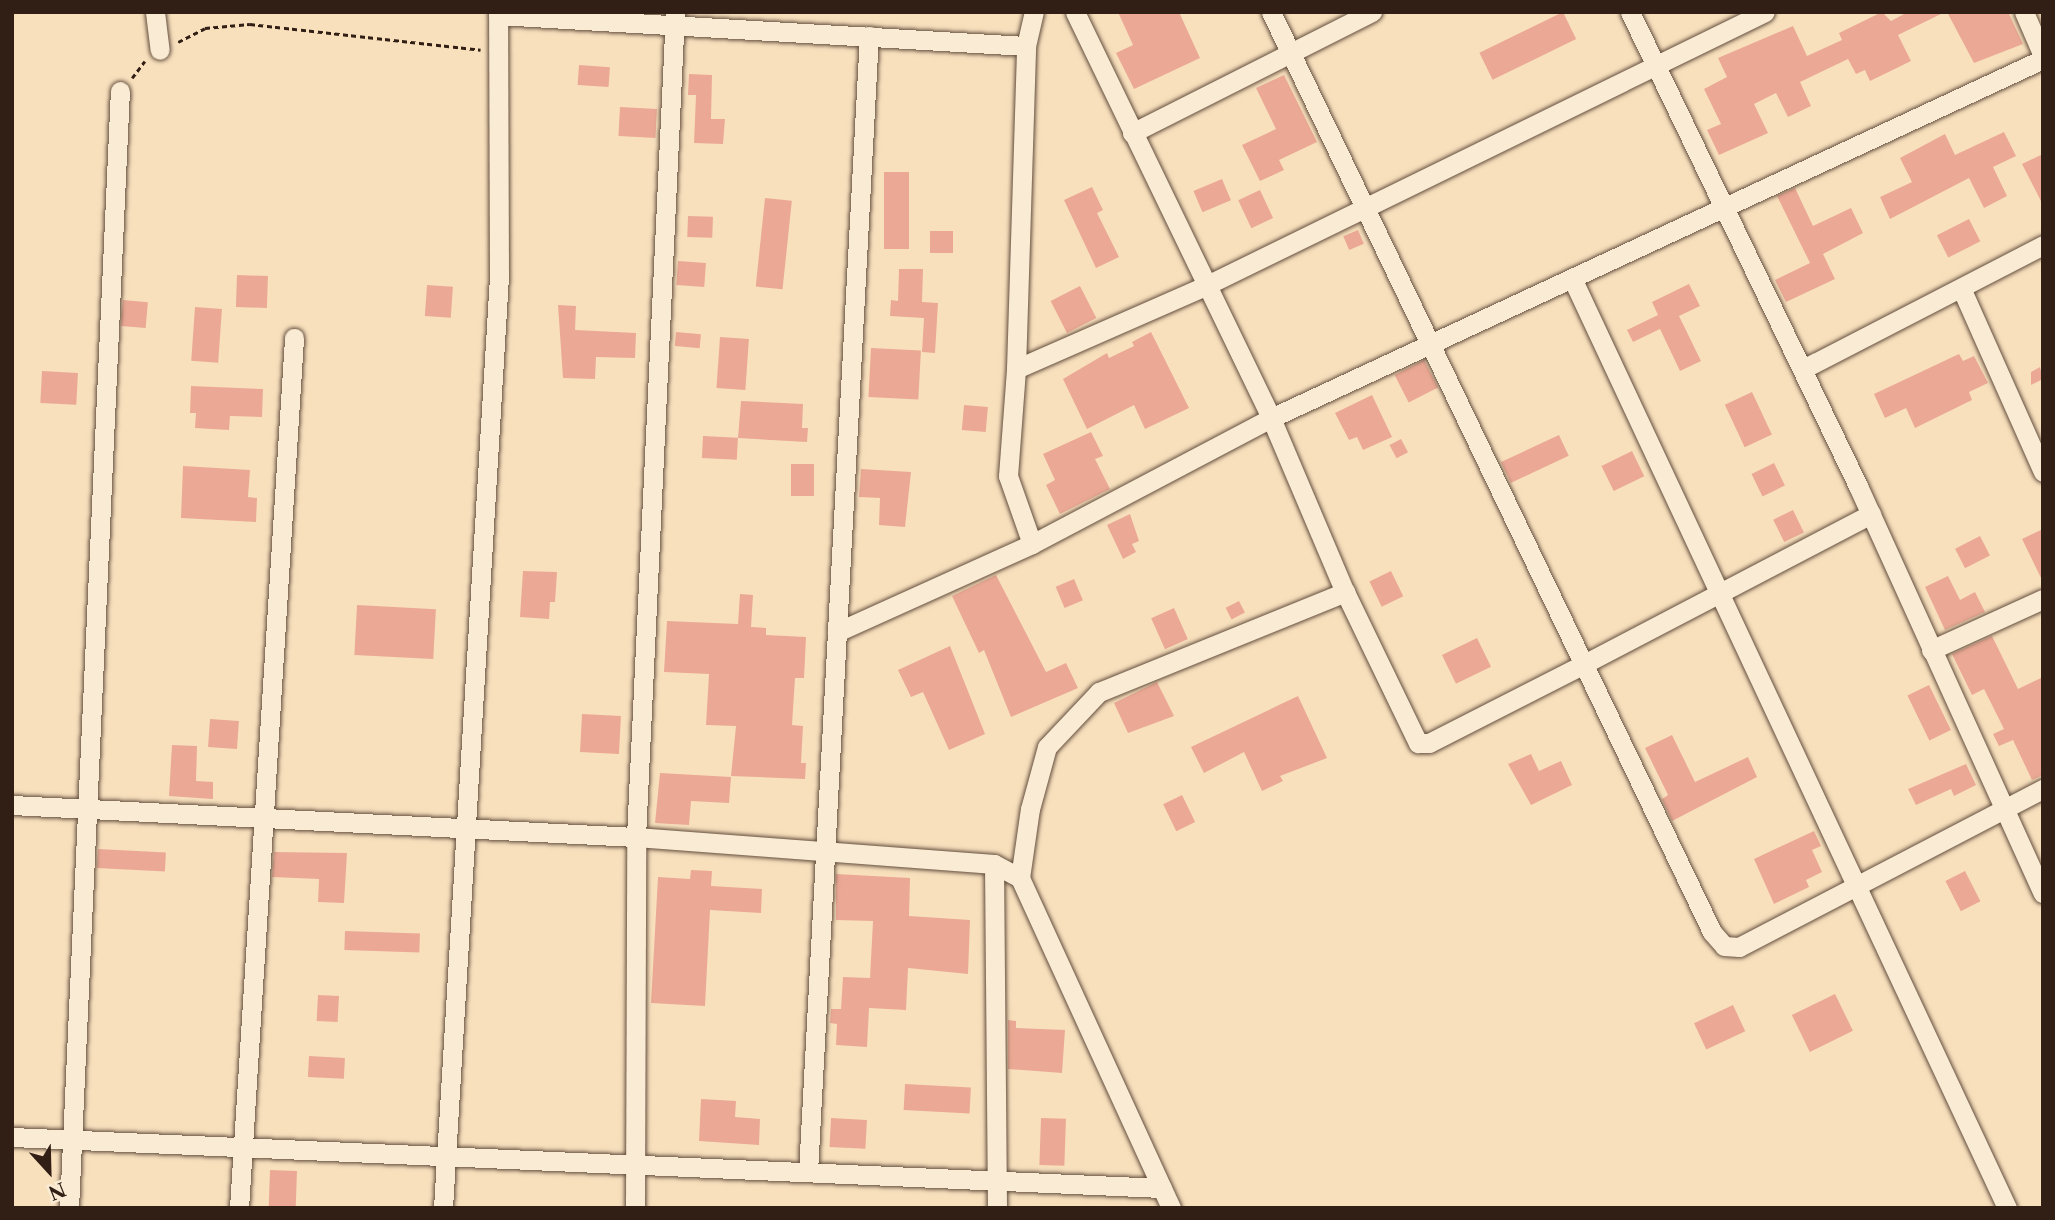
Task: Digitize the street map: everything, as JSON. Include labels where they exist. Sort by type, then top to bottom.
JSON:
[{"type":"street","points":[[155,12],[160,50]]},
{"type":"street","points":[[1032,544],[1008,476],[1016,369],[1026,46],[1034,12]]},
{"type":"street","points":[[1075,12],[1271,418],[1345,592],[1418,743],[1429,743],[1871,514]]},
{"type":"street","points":[[1272,12],[1712,932],[1724,946],[1739,947],[2043,789]]},
{"type":"street","points":[[1132,133],[1372,12]]},
{"type":"street","points":[[1630,12],[1654,66],[1726,206],[1871,514],[2043,893]]},
{"type":"street","points":[[1016,369],[1205,286],[1765,12]]},
{"type":"street","points":[[836,632],[1032,544],[1271,418],[2043,57],[2024,12]]},
{"type":"street","points":[[443,1208],[499,276],[498,13],[674,19],[1026,46]]},
{"type":"street","points":[[635,1208],[636,837],[674,19]]},
{"type":"street","points":[[808,1172],[869,36]]},
{"type":"street","points":[[69,1208],[120,91]]},
{"type":"street","points":[[1803,369],[1962,290],[2043,245]]},
{"type":"street","points":[[1572,278],[1854,886],[2007,1208]]},
{"type":"street","points":[[1962,290],[2043,472]]},
{"type":"street","points":[[239,1208],[294,338]]},
{"type":"street","points":[[1171,1208],[1020,878],[1030,809],[1047,747],[1099,692],[1345,592]]},
{"type":"street","points":[[1931,650],[2043,599]]},
{"type":"street","points":[[12,805],[636,837],[994,864],[1020,878]]},
{"type":"street","points":[[994,864],[997,1208]]},
{"type":"street","points":[[12,1137],[1162,1188]]},
{"type":"path","points":[[120,91],[150,55],[205,28],[250,24],[412,45],[498,51]]},
{"type":"building","points":[[1118,12],[1179,12],[1200,58],[1134,89],[1116,53],[1133,45]]},
{"type":"building","points":[[1563,12],[1576,39],[1493,80],[1479,53]]},
{"type":"building","points":[[1882,12],[1891,21],[1908,12],[1945,12],[1898,35],[1911,61],[1870,81],[1865,70],[1856,74],[1848,59],[1800,82],[1811,106],[1788,117],[1776,93],[1754,104],[1768,133],[1719,155],[1707,130],[1721,124],[1704,89],[1727,77],[1718,58],[1793,26],[1807,56],[1842,40],[1839,33]]},
{"type":"building","points":[[1947,12],[2008,12],[2023,44],[1974,63]]},
{"type":"building","points":[[579,65],[610,67],[609,87],[578,85]]},
{"type":"building","points":[[689,74],[712,75],[711,119],[725,119],[723,144],[694,143],[696,95],[688,95]]},
{"type":"building","points":[[1284,75],[1317,142],[1279,160],[1284,170],[1260,181],[1242,145],[1276,129],[1256,88]]},
{"type":"building","points":[[620,107],[657,109],[655,138],[618,136]]},
{"type":"building","points":[[2004,132],[2016,156],[1993,167],[2007,196],[1984,208],[1969,178],[1890,219],[1880,197],[1912,182],[1900,158],[1945,134],[1955,155]]},
{"type":"building","points":[[2043,154],[2043,205],[2022,164]]},
{"type":"building","points":[[884,172],[909,172],[909,249],[884,249]]},
{"type":"building","points":[[1222,179],[1231,200],[1202,212],[1193,191]]},
{"type":"building","points":[[1092,187],[1103,210],[1097,213],[1119,257],[1096,268],[1064,200]]},
{"type":"building","points":[[1795,188],[1813,226],[1851,208],[1863,233],[1823,254],[1835,279],[1786,302],[1775,280],[1810,263],[1777,196]]},
{"type":"building","points":[[1260,190],[1273,218],[1251,228],[1238,200]]},
{"type":"building","points":[[765,198],[792,201],[783,289],[756,287]]},
{"type":"building","points":[[688,216],[713,217],[712,238],[687,237]]},
{"type":"building","points":[[1969,219],[1980,241],[1948,258],[1937,235]]},
{"type":"building","points":[[1358,230],[1364,244],[1349,250],[1343,236]]},
{"type":"building","points":[[930,231],[953,231],[953,253],[930,253]]},
{"type":"building","points":[[678,261],[706,263],[704,287],[676,285]]},
{"type":"building","points":[[899,269],[923,269],[922,302],[938,303],[935,353],[922,352],[924,318],[890,316],[891,300],[898,301]]},
{"type":"building","points":[[237,275],[268,276],[267,308],[236,307]]},
{"type":"building","points":[[1689,284],[1700,306],[1679,316],[1701,361],[1680,371],[1660,329],[1633,342],[1627,330],[1658,315],[1652,302]]},
{"type":"building","points":[[427,285],[453,287],[451,318],[425,316]]},
{"type":"building","points":[[1080,286],[1096,318],[1067,333],[1051,301]]},
{"type":"building","points":[[123,300],[148,302],[146,328],[121,326]]},
{"type":"building","points":[[558,305],[576,306],[575,330],[636,333],[635,358],[596,357],[595,379],[563,378]]},
{"type":"building","points":[[195,307],[222,309],[218,363],[191,361]]},
{"type":"building","points":[[676,332],[701,334],[700,348],[675,346]]},
{"type":"building","points":[[1151,332],[1189,408],[1145,429],[1134,405],[1087,429],[1063,379],[1107,353],[1109,358],[1134,346],[1132,342]]},
{"type":"building","points":[[720,337],[749,339],[745,390],[716,388]]},
{"type":"building","points":[[871,348],[921,351],[918,400],[868,397]]},
{"type":"building","points":[[1959,354],[1963,361],[1974,356],[1988,383],[1969,392],[1972,400],[1915,428],[1906,408],[1885,418],[1874,394]]},
{"type":"building","points":[[1424,360],[1438,388],[1409,403],[1395,375]]},
{"type":"building","points":[[2040,367],[2043,379],[2031,385],[2031,372]]},
{"type":"building","points":[[42,371],[78,373],[76,405],[40,403]]},
{"type":"building","points":[[191,386],[263,389],[262,417],[230,416],[229,430],[195,428],[196,413],[190,413]]},
{"type":"building","points":[[1752,392],[1772,435],[1745,447],[1725,405]]},
{"type":"building","points":[[1372,395],[1392,437],[1363,450],[1357,437],[1349,440],[1335,413]]},
{"type":"building","points":[[741,401],[803,404],[802,428],[808,428],[807,442],[738,438]]},
{"type":"building","points":[[964,405],[988,407],[986,432],[962,430]]},
{"type":"building","points":[[1091,432],[1103,456],[1095,459],[1110,489],[1060,514],[1046,485],[1055,480],[1043,454]]},
{"type":"building","points":[[1559,435],[1569,456],[1511,483],[1501,462]]},
{"type":"building","points":[[703,436],[738,438],[737,460],[702,458]]},
{"type":"building","points":[[1401,439],[1408,452],[1397,458],[1390,445]]},
{"type":"building","points":[[1632,451],[1644,476],[1614,491],[1601,466]]},
{"type":"building","points":[[1774,463],[1785,485],[1762,496],[1752,474]]},
{"type":"building","points":[[791,464],[814,464],[814,496],[791,496]]},
{"type":"building","points":[[183,466],[250,470],[248,497],[257,498],[256,522],[181,518]]},
{"type":"building","points":[[861,469],[911,472],[905,527],[879,525],[880,498],[859,497]]},
{"type":"building","points":[[1793,510],[1804,532],[1784,542],[1773,520]]},
{"type":"building","points":[[1130,514],[1139,541],[1132,544],[1136,552],[1123,559],[1107,525]]},
{"type":"building","points":[[2043,529],[2043,582],[2022,539]]},
{"type":"building","points":[[1980,536],[1990,556],[1965,568],[1955,549]]},
{"type":"building","points":[[523,571],[557,572],[555,602],[550,602],[549,619],[520,617]]},
{"type":"building","points":[[1391,571],[1403,596],[1382,607],[1369,582]]},
{"type":"building","points":[[996,575],[1046,672],[1066,663],[1078,688],[1011,717],[984,650],[979,653],[952,596]]},
{"type":"building","points":[[1948,576],[1960,600],[1975,592],[1985,612],[1945,630],[1925,587]]},
{"type":"building","points":[[1074,579],[1083,600],[1065,608],[1056,587]]},
{"type":"building","points":[[740,594],[753,595],[751,627],[766,628],[766,635],[806,637],[804,678],[795,678],[792,725],[803,726],[801,763],[806,763],[805,779],[731,776],[736,726],[706,725],[709,674],[664,672],[667,621],[738,624]]},
{"type":"building","points":[[1239,601],[1245,613],[1232,619],[1226,608]]},
{"type":"building","points":[[357,605],[436,609],[433,659],[354,655]]},
{"type":"building","points":[[1174,608],[1188,639],[1165,649],[1151,618]]},
{"type":"building","points":[[1992,636],[2018,689],[2043,677],[2043,775],[2032,780],[2013,740],[1999,746],[1993,734],[2004,729],[1984,689],[1972,695],[1952,654]]},
{"type":"building","points":[[1477,638],[1491,667],[1456,684],[1442,655]]},
{"type":"building","points":[[950,646],[985,734],[949,750],[923,692],[911,697],[898,670]]},
{"type":"building","points":[[1157,682],[1174,716],[1128,733],[1114,703]]},
{"type":"building","points":[[1929,685],[1951,730],[1929,740],[1907,696]]},
{"type":"building","points":[[1298,696],[1327,758],[1280,776],[1283,781],[1262,791],[1244,752],[1204,773],[1191,747]]},
{"type":"building","points":[[582,714],[621,716],[619,754],[580,752]]},
{"type":"building","points":[[210,719],[239,721],[237,749],[208,747]]},
{"type":"building","points":[[1672,735],[1695,782],[1748,757],[1757,777],[1672,821],[1662,799],[1668,795],[1645,748]]},
{"type":"building","points":[[172,745],[197,746],[196,781],[213,782],[213,799],[169,796]]},
{"type":"building","points":[[1531,754],[1539,771],[1561,761],[1572,785],[1531,805],[1508,764]]},
{"type":"building","points":[[1966,764],[1976,785],[1954,796],[1951,789],[1916,805],[1908,789]]},
{"type":"building","points":[[660,773],[731,777],[729,803],[691,801],[689,825],[655,823]]},
{"type":"building","points":[[1182,795],[1195,822],[1176,831],[1163,804]]},
{"type":"building","points":[[1814,831],[1821,846],[1812,850],[1822,872],[1806,880],[1809,887],[1774,904],[1754,859]]},
{"type":"building","points":[[98,849],[166,853],[165,872],[97,868]]},
{"type":"building","points":[[274,852],[347,853],[344,903],[318,902],[319,879],[272,877]]},
{"type":"building","points":[[691,870],[712,871],[711,886],[762,889],[761,913],[710,910],[705,1006],[651,1003],[658,877],[690,879]]},
{"type":"building","points":[[1965,871],[1980,901],[1961,911],[1945,881]]},
{"type":"building","points":[[836,874],[910,878],[909,916],[970,920],[968,974],[908,968],[906,1010],[869,1008],[867,1047],[836,1045],[837,1024],[830,1023],[831,1009],[841,1009],[843,977],[870,978],[873,921],[836,920]]},
{"type":"building","points":[[345,931],[420,934],[419,953],[344,950]]},
{"type":"building","points":[[1835,994],[1853,1031],[1810,1052],[1792,1015]]},
{"type":"building","points":[[318,995],[339,996],[338,1022],[317,1021]]},
{"type":"building","points":[[1733,1005],[1745,1031],[1706,1049],[1694,1023]]},
{"type":"building","points":[[1008,1020],[1016,1021],[1016,1028],[1065,1030],[1062,1073],[1008,1069]]},
{"type":"building","points":[[309,1056],[345,1058],[344,1079],[308,1077]]},
{"type":"building","points":[[905,1084],[971,1087],[970,1113],[904,1110]]},
{"type":"building","points":[[701,1099],[736,1101],[735,1117],[760,1119],[759,1145],[699,1141]]},
{"type":"building","points":[[831,1118],[867,1120],[865,1149],[829,1147]]},
{"type":"building","points":[[1041,1118],[1066,1119],[1064,1166],[1039,1165]]},
{"type":"building","points":[[270,1170],[297,1171],[296,1208],[269,1208]]}]
